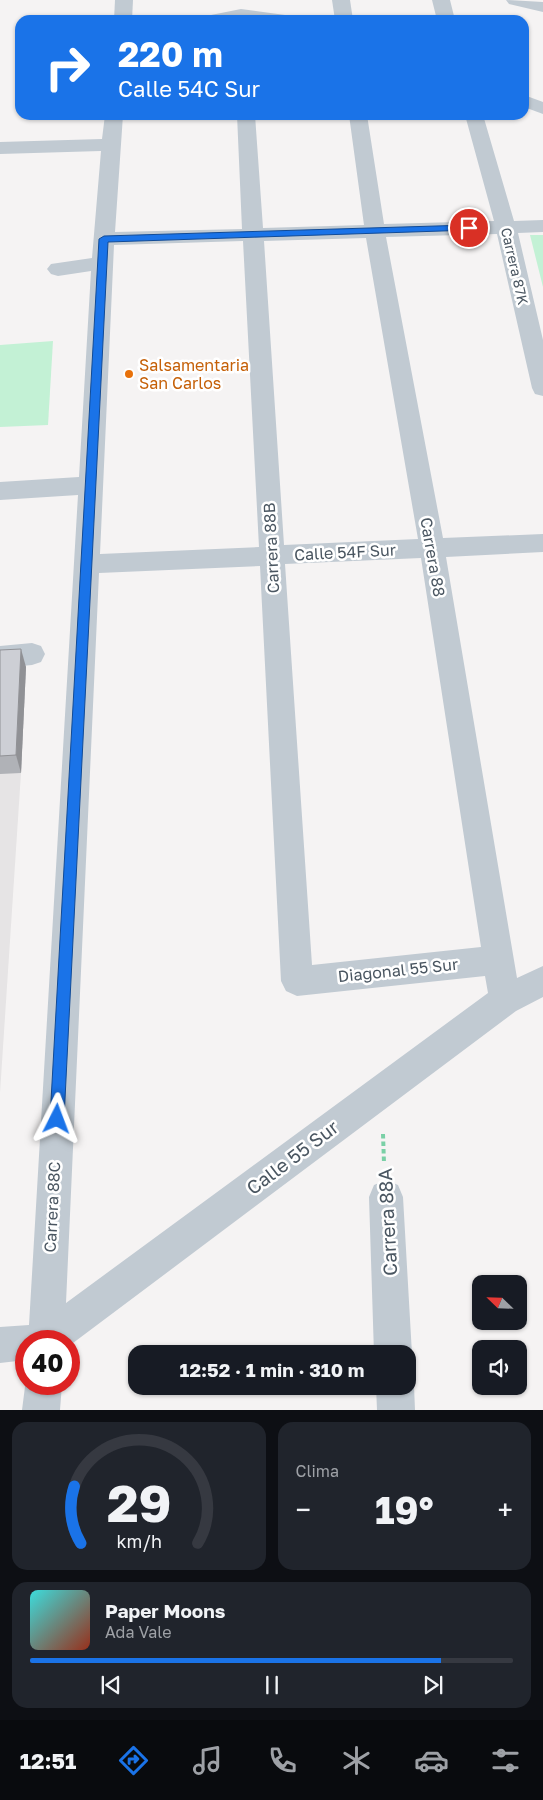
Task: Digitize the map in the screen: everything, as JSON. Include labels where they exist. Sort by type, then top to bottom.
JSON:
[{"type":"street","points":[[123,15],[124,0]]},
{"type":"street","points":[[341,0],[343,15]]},
{"type":"street","points":[[441,0],[445,15]]},
{"type":"street","points":[[515,0],[541,7]]},
{"type":"street","points":[[228,15],[240,11],[260,15]]},
{"type":"street","points":[[529,103],[543,108]]},
{"type":"street","name":"Carrera 88C","points":[[39,1330],[87,564],[103,251],[114,120]]},
{"type":"street","name":"Carrera 88B","points":[[246,120],[297,981]]},
{"type":"street","name":"Carrera 88","points":[[359,120],[375,231],[432,548],[505,1000]]},
{"type":"street","name":"Carrera 87K","points":[[475,120],[506,227],[543,388]]},
{"type":"street","points":[[0,148],[112,145]]},
{"type":"street","points":[[58,269],[103,251],[253,234],[543,226]]},
{"type":"street","points":[[0,491],[91,485]]},
{"type":"street","name":"Calle 54F Sur","points":[[87,564],[543,543]]},
{"type":"street","points":[[0,656],[32,654]]},
{"type":"street","name":"Diagonal 55 Sur","points":[[297,981],[498,960]]},
{"type":"street","name":"Calle 55 Sur","points":[[53,1330],[505,1000],[543,981]]},
{"type":"street","name":"Carrera 88A","points":[[386,1197],[393,1345]]},
{"type":"street","points":[[0,1345],[15,1343]]},
{"type":"street","points":[[41,1410],[42,1395]]},
{"type":"street","points":[[395,1395],[396,1410]]},
{"type":"path","name":"Carrera 88A","points":[[380,1091],[386,1197]]},
{"type":"shaded area","points":[[26,666],[21,773],[0,1093],[0,667]]},
{"type":"green space","points":[[530,235],[543,235],[543,287]]},
{"type":"green space","points":[[53,341],[48,425],[0,427],[0,345]]},
{"type":"building","points":[[21,649],[16,755],[0,756],[0,650]]},
{"type":"place","name":"Salsamentaria San Carlos","points":[[129,374]]},
{"type":"route","points":[[57,1119],[104,239],[469,228]]}]
